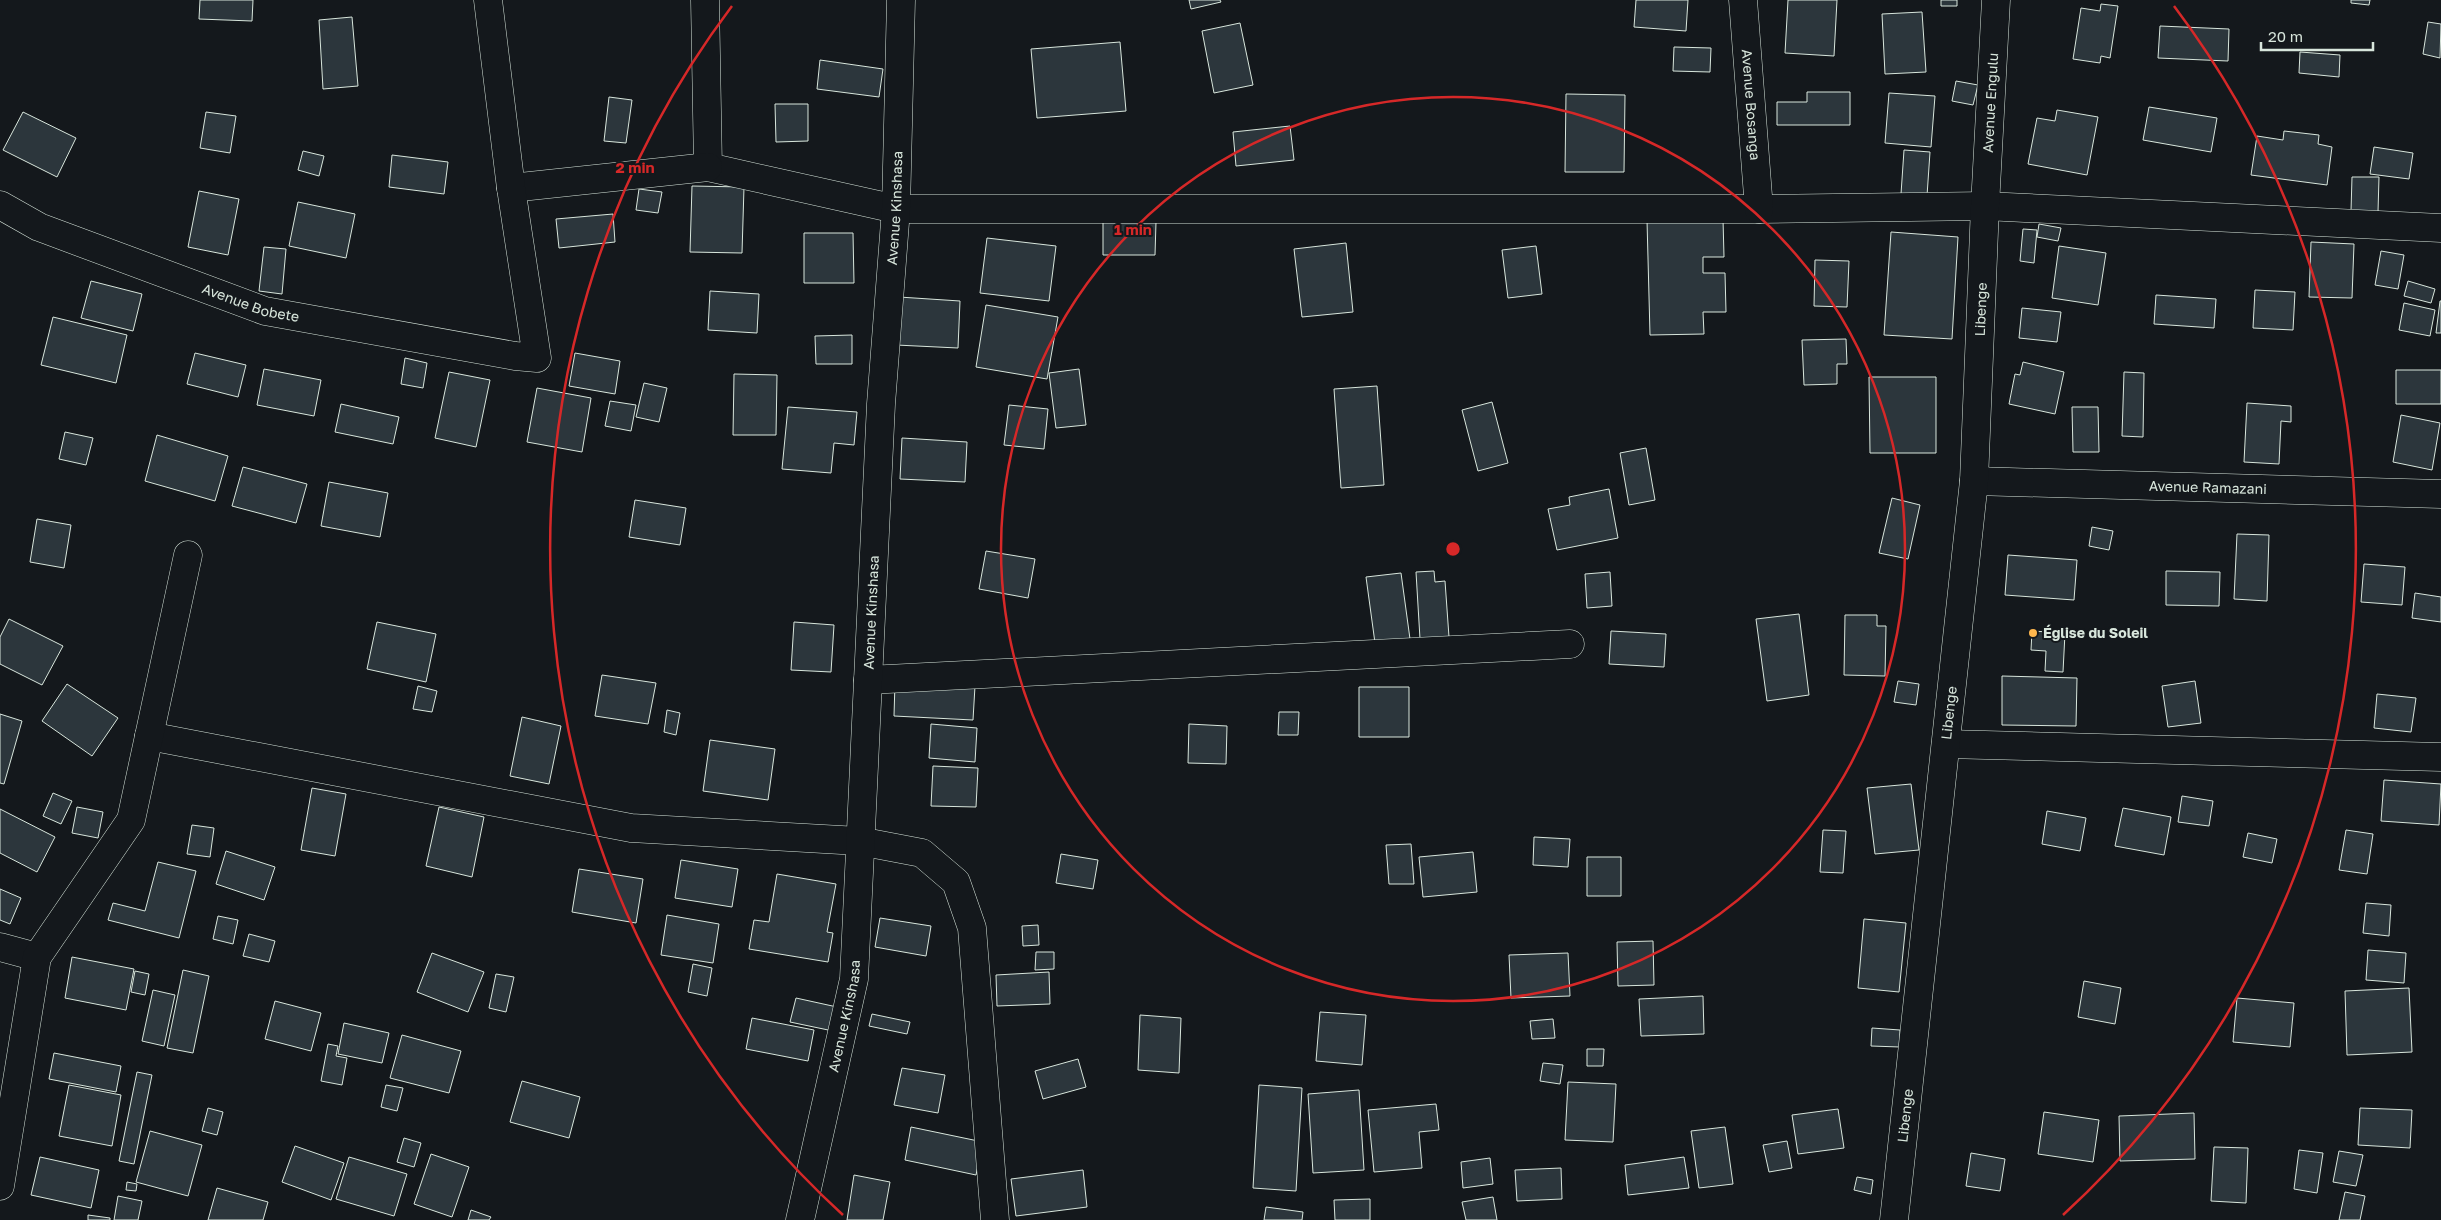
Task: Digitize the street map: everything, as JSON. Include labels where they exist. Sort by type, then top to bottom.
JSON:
[{"type":"street","points":[[488,0],[511,188],[708,167],[896,210],[1759,209],[1984,206],[2441,228]]},
{"type":"street","points":[[705,0],[708,167]]},
{"type":"street","name":"Avenue Kinshasa","points":[[800,1220],[854,979],[881,404],[896,210],[901,0]]},
{"type":"street","name":"Avenue Bosanga","points":[[1743,0],[1759,209]]},
{"type":"street","name":"Avenue Engulu","points":[[1984,206],[1996,0]]},
{"type":"street","name":"Avenue Bobete","points":[[0,205],[38,227],[265,311],[515,356],[537,358],[511,188]]},
{"type":"street","name":"Libenge","points":[[1894,1220],[1974,481],[1984,206]]},
{"type":"street","name":"Avenue Ramazani","points":[[1974,481],[2441,494]]},
{"type":"street","points":[[0,1186],[37,958],[131,820],[188,555]]},
{"type":"street","points":[[868,680],[1570,644]]},
{"type":"street","points":[[149,736],[631,828],[859,841],[922,853],[956,882],[972,928],[995,1220]]},
{"type":"street","points":[[1946,744],[2441,757]]},
{"type":"street","points":[[0,947],[37,958]]},
{"type":"building","points":[[200,0],[253,0],[252,21],[199,19]]},
{"type":"building","points":[[1189,0],[1220,0],[1221,2],[1191,9]]},
{"type":"building","points":[[1636,0],[1688,0],[1686,31],[1634,27]]},
{"type":"building","points":[[1788,0],[1837,0],[1834,56],[1785,53]]},
{"type":"building","points":[[1941,0],[1957,0],[1957,6],[1941,6]]},
{"type":"building","points":[[2351,0],[2370,0],[2369,5],[2351,3]]},
{"type":"building","points":[[2101,4],[2118,6],[2110,58],[2101,56],[2100,63],[2073,59],[2081,8],[2100,11]]},
{"type":"building","points":[[1922,12],[1926,72],[1885,74],[1882,14]]},
{"type":"building","points":[[352,17],[358,86],[323,89],[319,20]]},
{"type":"building","points":[[2428,22],[2441,24],[2440,58],[2423,54]]},
{"type":"building","points":[[1240,23],[1253,85],[1214,93],[1202,31]]},
{"type":"building","points":[[2160,26],[2229,29],[2228,61],[2158,58]]},
{"type":"building","points":[[1120,42],[1126,111],[1037,118],[1031,49]]},
{"type":"building","points":[[1674,47],[1711,48],[1710,72],[1673,71]]},
{"type":"building","points":[[2300,52],[2340,55],[2339,77],[2299,73]]},
{"type":"building","points":[[820,60],[883,69],[879,97],[817,89]]},
{"type":"building","points":[[1956,81],[1978,85],[1973,105],[1952,101]]},
{"type":"building","points":[[1807,92],[1850,92],[1850,125],[1777,125],[1777,102],[1807,102]]},
{"type":"building","points":[[1889,93],[1935,96],[1931,147],[1885,143]]},
{"type":"building","points":[[1566,94],[1625,95],[1624,172],[1565,172]]},
{"type":"building","points":[[609,97],[632,100],[626,143],[604,141]]},
{"type":"building","points":[[775,104],[808,104],[808,141],[776,142]]},
{"type":"building","points":[[2149,107],[2217,118],[2211,152],[2143,140]]},
{"type":"building","points":[[2057,110],[2098,117],[2087,175],[2028,164],[2037,118],[2055,121]]},
{"type":"building","points":[[23,112],[76,138],[57,177],[3,150]]},
{"type":"building","points":[[206,112],[236,116],[230,153],[200,148]]},
{"type":"building","points":[[1290,126],[1294,160],[1236,166],[1233,132]]},
{"type":"building","points":[[2284,131],[2319,135],[2318,144],[2332,147],[2327,185],[2251,175],[2257,136],[2283,140]]},
{"type":"building","points":[[2374,147],[2413,153],[2409,179],[2370,174]]},
{"type":"building","points":[[1904,150],[1930,152],[1927,196],[1901,194]]},
{"type":"building","points":[[303,151],[324,156],[319,176],[298,170]]},
{"type":"building","points":[[392,155],[448,162],[444,194],[389,187]]},
{"type":"building","points":[[2352,177],[2379,177],[2378,212],[2351,211]]},
{"type":"building","points":[[692,186],[744,187],[742,253],[690,252]]},
{"type":"building","points":[[639,189],[662,192],[658,213],[636,210]]},
{"type":"building","points":[[199,191],[239,199],[228,255],[188,247]]},
{"type":"building","points":[[298,202],[355,214],[346,258],[289,246]]},
{"type":"building","points":[[613,214],[615,242],[559,248],[556,219]]},
{"type":"building","points":[[1723,219],[1724,257],[1703,257],[1703,273],[1725,273],[1726,312],[1703,312],[1704,334],[1650,335],[1647,220]]},
{"type":"building","points":[[1103,222],[1156,222],[1155,255],[1103,255]]},
{"type":"building","points":[[2039,224],[2061,228],[2058,241],[2037,237]]},
{"type":"building","points":[[2023,229],[2037,230],[2034,263],[2020,261]]},
{"type":"building","points":[[1891,232],[1958,237],[1952,339],[1884,335]]},
{"type":"building","points":[[804,233],[853,233],[854,283],[804,283]]},
{"type":"building","points":[[987,238],[1056,246],[1049,301],[980,293]]},
{"type":"building","points":[[2311,242],[2354,244],[2352,298],[2309,297]]},
{"type":"building","points":[[1346,243],[1353,312],[1302,317],[1294,249]]},
{"type":"building","points":[[1536,246],[1542,294],[1508,298],[1502,250]]},
{"type":"building","points":[[2059,246],[2106,253],[2098,305],[2052,298]]},
{"type":"building","points":[[264,247],[286,249],[282,294],[259,291]]},
{"type":"building","points":[[2381,251],[2404,255],[2398,289],[2375,285]]},
{"type":"building","points":[[1815,260],[1849,261],[1847,307],[1814,306]]},
{"type":"building","points":[[91,281],[142,294],[133,331],[81,318]]},
{"type":"building","points":[[2408,281],[2435,289],[2431,303],[2404,296]]},
{"type":"building","points":[[2255,290],[2295,292],[2293,330],[2253,328]]},
{"type":"building","points":[[710,291],[759,294],[757,333],[708,330]]},
{"type":"building","points":[[2156,295],[2216,299],[2214,328],[2154,324]]},
{"type":"building","points":[[899,297],[960,301],[958,348],[896,345]]},
{"type":"building","points":[[2440,301],[2441,333],[2436,333]]},
{"type":"building","points":[[2404,303],[2435,310],[2430,336],[2399,330]]},
{"type":"building","points":[[986,305],[1058,317],[1047,379],[976,367]]},
{"type":"building","points":[[2022,308],[2061,312],[2057,342],[2019,338]]},
{"type":"building","points":[[53,317],[127,335],[116,383],[41,365]]},
{"type":"building","points":[[852,335],[852,364],[816,364],[815,336]]},
{"type":"building","points":[[1846,339],[1847,364],[1837,364],[1837,384],[1804,385],[1802,340]]},
{"type":"building","points":[[195,353],[246,365],[238,397],[187,384]]},
{"type":"building","points":[[575,353],[620,361],[615,394],[569,386]]},
{"type":"building","points":[[405,358],[427,363],[423,388],[401,384]]},
{"type":"building","points":[[2023,362],[2064,372],[2055,414],[2009,404],[2015,374],[2020,375]]},
{"type":"building","points":[[264,369],[321,380],[314,416],[257,405]]},
{"type":"building","points":[[1079,369],[1086,425],[1056,428],[1049,373]]},
{"type":"building","points":[[2396,370],[2441,370],[2441,404],[2396,404]]},
{"type":"building","points":[[449,372],[490,380],[476,447],[435,438]]},
{"type":"building","points":[[2124,372],[2144,373],[2143,437],[2122,436]]},
{"type":"building","points":[[734,374],[777,375],[776,435],[733,435]]},
{"type":"building","points":[[1869,377],[1936,377],[1936,453],[1870,453]]},
{"type":"building","points":[[644,383],[667,388],[659,422],[636,417]]},
{"type":"building","points":[[1377,386],[1384,485],[1341,488],[1334,389]]},
{"type":"building","points":[[537,388],[591,398],[582,452],[527,442]]},
{"type":"building","points":[[610,401],[636,405],[631,431],[605,426]]},
{"type":"building","points":[[1492,402],[1508,463],[1478,471],[1462,410]]},
{"type":"building","points":[[2247,403],[2291,406],[2291,422],[2281,421],[2279,464],[2244,462]]},
{"type":"building","points":[[341,404],[399,417],[393,444],[335,432]]},
{"type":"building","points":[[1009,405],[1048,409],[1044,449],[1004,445]]},
{"type":"building","points":[[788,407],[857,412],[854,445],[834,443],[831,473],[782,469]]},
{"type":"building","points":[[2072,407],[2098,407],[2099,452],[2073,452]]},
{"type":"building","points":[[2401,415],[2440,423],[2432,470],[2393,462]]},
{"type":"building","points":[[65,432],[93,438],[86,465],[59,459]]},
{"type":"building","points":[[157,435],[228,456],[215,501],[145,481]]},
{"type":"building","points":[[902,438],[967,442],[965,482],[900,479]]},
{"type":"building","points":[[1646,448],[1655,500],[1629,505],[1620,453]]},
{"type":"building","points":[[243,467],[307,484],[296,523],[232,506]]},
{"type":"building","points":[[329,482],[388,493],[380,537],[321,526]]},
{"type":"building","points":[[1609,489],[1618,538],[1557,550],[1548,509],[1570,505],[1569,497]]},
{"type":"building","points":[[1892,498],[1920,505],[1908,559],[1879,553]]},
{"type":"building","points":[[635,500],[686,508],[680,545],[629,537]]},
{"type":"building","points":[[37,519],[71,525],[64,568],[30,562]]},
{"type":"building","points":[[2092,527],[2113,531],[2109,550],[2089,546]]},
{"type":"building","points":[[2237,534],[2269,535],[2267,601],[2234,599]]},
{"type":"building","points":[[986,551],[1035,559],[1028,598],[979,589]]},
{"type":"building","points":[[2008,555],[2077,560],[2074,600],[2005,595]]},
{"type":"building","points":[[2364,564],[2405,567],[2402,605],[2361,602]]},
{"type":"building","points":[[1434,571],[1435,582],[1445,581],[1449,637],[1420,639],[1416,572]]},
{"type":"building","points":[[2166,571],[2220,572],[2219,606],[2166,605]]},
{"type":"building","points":[[1610,572],[1612,606],[1587,608],[1585,574]]},
{"type":"building","points":[[1401,573],[1410,639],[1375,643],[1366,577]]},
{"type":"building","points":[[2415,593],[2441,597],[2441,622],[2412,618]]},
{"type":"building","points":[[1799,614],[1809,695],[1767,701],[1756,619]]},
{"type":"building","points":[[1845,615],[1877,615],[1877,626],[1886,626],[1885,676],[1844,675]]},
{"type":"building","points":[[9,619],[63,646],[42,685],[0,664],[0,637]]},
{"type":"building","points":[[377,622],[436,634],[426,682],[367,669]]},
{"type":"building","points":[[794,622],[834,625],[831,672],[791,670]]},
{"type":"building","points":[[1611,631],[1666,634],[1664,667],[1609,664]]},
{"type":"building","points":[[2032,631],[2065,633],[2063,672],[2045,671],[2046,651],[2031,650]]},
{"type":"building","points":[[602,675],[656,683],[648,724],[595,716]]},
{"type":"building","points":[[2002,676],[2077,678],[2076,726],[2002,725]]},
{"type":"building","points":[[1898,681],[1919,684],[1916,705],[1894,702]]},
{"type":"building","points":[[2195,681],[2201,723],[2168,727],[2162,686]]},
{"type":"building","points":[[895,682],[975,686],[973,720],[894,716]]},
{"type":"building","points":[[67,684],[118,718],[92,756],[42,721]]},
{"type":"building","points":[[418,686],[437,691],[432,712],[413,709]]},
{"type":"building","points":[[1359,687],[1409,687],[1409,737],[1359,737]]},
{"type":"building","points":[[2377,694],[2416,698],[2411,732],[2374,728]]},
{"type":"building","points":[[667,710],[680,713],[676,735],[664,732]]},
{"type":"building","points":[[1279,712],[1299,712],[1298,735],[1278,735]]},
{"type":"building","points":[[0,714],[22,721],[4,784],[0,783]]},
{"type":"building","points":[[522,717],[561,726],[549,784],[510,776]]},
{"type":"building","points":[[931,724],[977,728],[975,762],[929,758]]},
{"type":"building","points":[[1189,724],[1227,726],[1226,764],[1188,763]]},
{"type":"building","points":[[710,740],[775,749],[768,800],[703,791]]},
{"type":"building","points":[[933,766],[978,768],[976,807],[931,806]]},
{"type":"building","points":[[2384,780],[2441,784],[2439,825],[2381,821]]},
{"type":"building","points":[[1911,784],[1919,850],[1875,854],[1867,788]]},
{"type":"building","points":[[312,788],[346,794],[335,856],[301,850]]},
{"type":"building","points":[[53,793],[72,801],[61,824],[43,816]]},
{"type":"building","points":[[2182,796],[2213,801],[2209,826],[2178,822]]},
{"type":"building","points":[[77,807],[103,812],[98,838],[72,833]]},
{"type":"building","points":[[439,807],[484,817],[472,877],[426,866]]},
{"type":"building","points":[[2123,808],[2171,817],[2164,855],[2115,846]]},
{"type":"building","points":[[0,809],[55,837],[37,872],[0,853]]},
{"type":"building","points":[[2047,811],[2086,818],[2080,851],[2042,844]]},
{"type":"building","points":[[192,825],[214,828],[210,857],[187,854]]},
{"type":"building","points":[[1823,830],[1846,831],[1843,873],[1820,872]]},
{"type":"building","points":[[2346,830],[2373,834],[2367,874],[2339,870]]},
{"type":"building","points":[[2248,833],[2277,839],[2272,863],[2243,857]]},
{"type":"building","points":[[1534,837],[1570,839],[1568,867],[1533,865]]},
{"type":"building","points":[[1411,844],[1414,884],[1389,884],[1386,845]]},
{"type":"building","points":[[226,851],[275,867],[264,900],[216,884]]},
{"type":"building","points":[[1473,852],[1477,892],[1423,897],[1419,857]]},
{"type":"building","points":[[1061,854],[1098,860],[1093,889],[1056,883]]},
{"type":"building","points":[[1587,857],[1621,857],[1621,896],[1587,896]]},
{"type":"building","points":[[681,860],[738,869],[732,907],[675,898]]},
{"type":"building","points":[[158,862],[196,871],[179,938],[108,920],[113,903],[145,911]]},
{"type":"building","points":[[579,869],[643,879],[636,923],[572,912]]},
{"type":"building","points":[[777,874],[836,884],[827,932],[833,933],[828,962],[749,949],[754,920],[769,922]]},
{"type":"building","points":[[0,889],[21,898],[10,924],[0,920]]},
{"type":"building","points":[[2366,903],[2391,905],[2389,936],[2363,933]]},
{"type":"building","points":[[667,915],[719,924],[713,963],[661,955]]},
{"type":"building","points":[[218,916],[238,920],[233,944],[213,939]]},
{"type":"building","points":[[880,918],[931,926],[926,956],[875,947]]},
{"type":"building","points":[[1864,919],[1906,923],[1899,992],[1858,988]]},
{"type":"building","points":[[1038,925],[1039,945],[1023,946],[1022,926]]},
{"type":"building","points":[[249,934],[275,941],[269,962],[243,956]]},
{"type":"building","points":[[1653,941],[1654,985],[1618,986],[1617,942]]},
{"type":"building","points":[[2368,950],[2406,953],[2404,983],[2366,980]]},
{"type":"building","points":[[1036,952],[1054,952],[1054,969],[1035,970]]},
{"type":"building","points":[[432,953],[484,972],[468,1012],[417,992]]},
{"type":"building","points":[[1568,953],[1570,996],[1511,998],[1509,955]]},
{"type":"building","points":[[72,957],[134,969],[126,1010],[65,998]]},
{"type":"building","points":[[693,964],[712,968],[707,996],[688,992]]},
{"type":"building","points":[[183,970],[209,976],[193,1053],[167,1048]]},
{"type":"building","points":[[135,971],[149,974],[145,995],[131,992]]},
{"type":"building","points":[[1049,972],[1050,1004],[997,1006],[996,975]]},
{"type":"building","points":[[496,974],[514,977],[506,1012],[489,1008]]},
{"type":"building","points":[[2084,981],[2121,988],[2115,1024],[2078,1017]]},
{"type":"building","points":[[2409,988],[2412,1052],[2347,1055],[2345,991]]},
{"type":"building","points":[[153,990],[175,995],[164,1046],[142,1041]]},
{"type":"building","points":[[1703,996],[1704,1034],[1641,1036],[1639,999]]},
{"type":"building","points":[[796,998],[837,1007],[833,1031],[790,1022]]},
{"type":"building","points":[[2237,998],[2294,1003],[2290,1047],[2233,1042]]},
{"type":"building","points":[[275,1001],[321,1013],[311,1051],[265,1039]]},
{"type":"building","points":[[1320,1012],[1366,1015],[1362,1065],[1316,1061]]},
{"type":"building","points":[[872,1014],[910,1022],[907,1034],[869,1026]]},
{"type":"building","points":[[1140,1015],[1181,1018],[1179,1073],[1138,1070]]},
{"type":"building","points":[[752,1018],[814,1030],[808,1061],[746,1049]]},
{"type":"building","points":[[1553,1019],[1555,1038],[1532,1039],[1530,1021]]},
{"type":"building","points":[[344,1023],[389,1033],[382,1063],[338,1054]]},
{"type":"building","points":[[1872,1028],[1900,1030],[1900,1047],[1871,1046]]},
{"type":"building","points":[[402,1035],[461,1051],[449,1093],[390,1078]]},
{"type":"building","points":[[328,1044],[338,1046],[336,1056],[347,1058],[342,1085],[321,1081]]},
{"type":"building","points":[[1587,1049],[1604,1049],[1603,1066],[1587,1066]]},
{"type":"building","points":[[54,1053],[121,1066],[116,1092],[49,1079]]},
{"type":"building","points":[[1078,1059],[1086,1087],[1043,1099],[1035,1071]]},
{"type":"building","points":[[1543,1063],[1563,1065],[1560,1084],[1540,1081]]},
{"type":"building","points":[[902,1068],[945,1075],[938,1113],[894,1105]]},
{"type":"building","points":[[137,1072],[152,1075],[134,1164],[119,1161]]},
{"type":"building","points":[[522,1081],[580,1097],[569,1138],[510,1122]]},
{"type":"building","points":[[1568,1082],[1616,1084],[1613,1142],[1565,1140]]},
{"type":"building","points":[[69,1085],[121,1095],[112,1146],[59,1136]]},
{"type":"building","points":[[386,1085],[403,1088],[397,1111],[381,1107]]},
{"type":"building","points":[[1259,1085],[1302,1088],[1296,1191],[1253,1188]]},
{"type":"building","points":[[1359,1090],[1364,1170],[1313,1173],[1308,1094]]},
{"type":"building","points":[[1436,1104],[1439,1130],[1419,1132],[1422,1168],[1374,1172],[1368,1110]]},
{"type":"building","points":[[208,1108],[223,1112],[217,1135],[202,1131]]},
{"type":"building","points":[[2360,1108],[2412,1110],[2410,1148],[2358,1145]]},
{"type":"building","points":[[1838,1109],[1844,1148],[1798,1154],[1792,1115]]},
{"type":"building","points":[[2044,1112],[2099,1120],[2093,1162],[2038,1154]]},
{"type":"building","points":[[2194,1113],[2195,1159],[2120,1161],[2119,1116]]},
{"type":"building","points":[[911,1127],[983,1142],[976,1175],[905,1160]]},
{"type":"building","points":[[1725,1127],[1733,1184],[1699,1188],[1691,1131]]},
{"type":"building","points":[[150,1131],[202,1145],[188,1196],[136,1182]]},
{"type":"building","points":[[404,1138],[421,1143],[414,1167],[397,1162]]},
{"type":"building","points":[[1787,1141],[1792,1168],[1769,1172],[1763,1145]]},
{"type":"building","points":[[295,1146],[344,1163],[331,1200],[282,1182]]},
{"type":"building","points":[[2214,1147],[2248,1148],[2246,1203],[2211,1201]]},
{"type":"building","points":[[2299,1150],[2323,1153],[2317,1193],[2294,1189]]},
{"type":"building","points":[[2339,1151],[2363,1155],[2356,1186],[2333,1182]]},
{"type":"building","points":[[1971,1153],[2005,1159],[2000,1191],[1966,1186]]},
{"type":"building","points":[[431,1154],[469,1167],[452,1217],[414,1204]]},
{"type":"building","points":[[40,1157],[99,1170],[91,1208],[31,1195]]},
{"type":"building","points":[[349,1157],[407,1174],[394,1216],[336,1199]]},
{"type":"building","points":[[1684,1157],[1689,1188],[1628,1195],[1625,1165]]},
{"type":"building","points":[[1490,1158],[1493,1184],[1463,1188],[1461,1162]]},
{"type":"building","points":[[1561,1168],[1562,1199],[1517,1201],[1515,1170]]},
{"type":"building","points":[[1083,1170],[1087,1207],[1016,1216],[1011,1179]]},
{"type":"building","points":[[854,1175],[890,1182],[883,1220],[847,1220]]},
{"type":"building","points":[[1857,1177],[1873,1180],[1871,1194],[1854,1190]]},
{"type":"building","points":[[127,1182],[137,1184],[136,1191],[126,1190]]},
{"type":"building","points":[[217,1188],[268,1202],[263,1220],[208,1220]]},
{"type":"building","points":[[2345,1192],[2365,1196],[2360,1220],[2339,1220]]},
{"type":"building","points":[[118,1196],[142,1201],[138,1220],[114,1220]]},
{"type":"building","points":[[1493,1197],[1497,1220],[1466,1220],[1462,1202]]},
{"type":"building","points":[[1370,1199],[1370,1220],[1335,1220],[1334,1200]]},
{"type":"building","points":[[1266,1207],[1303,1212],[1302,1220],[1264,1220]]},
{"type":"building","points":[[471,1210],[491,1217],[489,1220],[468,1220]]},
{"type":"building","points":[[88,1215],[110,1218],[110,1220],[88,1220]]},
{"type":"place","name":"Église du Soleil","points":[[2033,633]]}]
